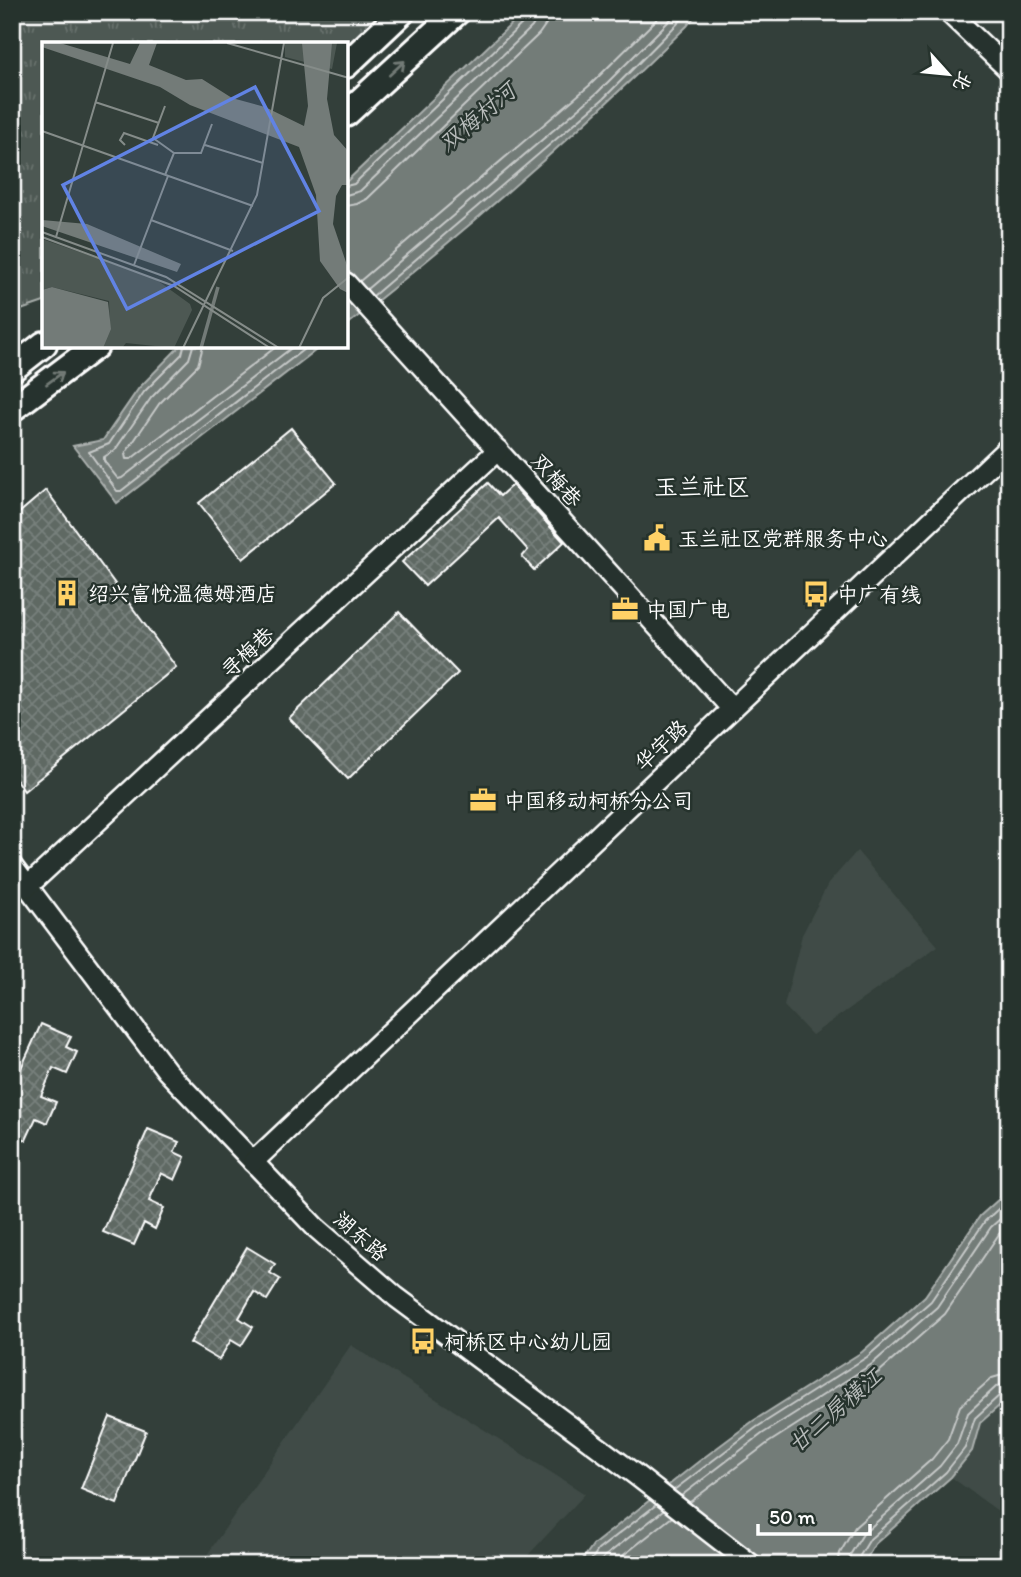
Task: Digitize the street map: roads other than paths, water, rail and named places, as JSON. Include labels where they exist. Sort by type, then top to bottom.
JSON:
[{"type":"main road","points":[[348,63],[402,12]]},
{"type":"main road","points":[[348,112],[457,12]]},
{"type":"main road","points":[[12,369],[42,346]]},
{"type":"main road","points":[[12,409],[93,348]]},
{"type":"street","points":[[948,12],[1009,70]]},
{"type":"street","name":"双梅巷","points":[[348,285],[732,709]]},
{"type":"street","name":"华宇路","points":[[253,1162],[1009,447]]},
{"type":"street","name":"寻梅巷","points":[[27,887],[498,450]]},
{"type":"street","name":"湖东路","points":[[12,866],[167,1071],[315,1227],[396,1297],[752,1565]]},
{"type":"water","name":"双梅村河","points":[[524,12],[698,12],[687,26],[563,143],[435,254],[348,324],[348,180]]},
{"type":"water","points":[[178,348],[319,348],[117,503],[73,446],[103,440],[139,388]]},
{"type":"water","name":"廿二房横江","points":[[1009,1190],[1009,1397],[980,1423],[972,1451],[951,1477],[875,1544],[863,1565],[579,1565],[593,1545],[698,1462],[753,1421],[862,1352],[925,1296],[980,1216]]},
{"type":"place","name":"玉兰社区党群服务中心","points":[[657,538]]},
{"type":"place","name":"绍兴富悦温德姆酒店","points":[[67,593]]},
{"type":"place","name":"中广有线","points":[[816,594]]},
{"type":"place","name":"中国广电","points":[[625,609]]},
{"type":"place","name":"中国移动柯桥分公司","points":[[483,800]]},
{"type":"place","name":"柯桥区中心幼儿园","points":[[423,1341]]},
{"type":"district","name":"玉兰社区","points":[[702,486]]}]
